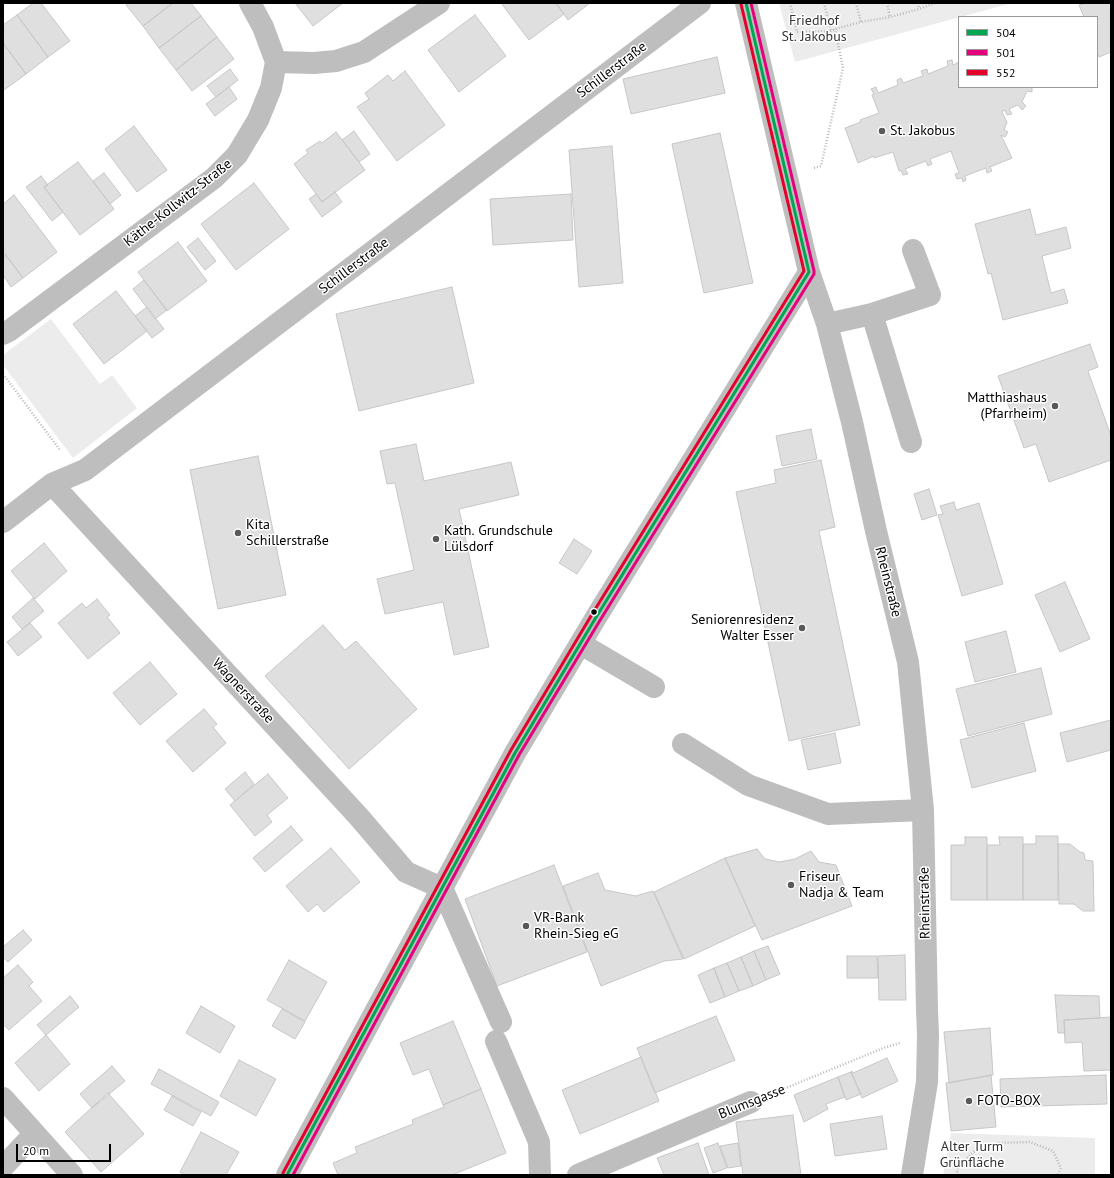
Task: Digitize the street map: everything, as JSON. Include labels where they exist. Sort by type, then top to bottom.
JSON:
[{"type":"street","name":"Käthe-Kollwitz-Straße","points":[[3,334],[16,326],[214,178],[237,155],[258,120],[272,88],[276,62],[263,27],[250,3]]},
{"type":"street","points":[[276,62],[314,63],[336,61],[364,52],[439,3]]},
{"type":"street","name":"Schillerstraße","points":[[3,522],[52,484],[85,470],[700,3]]},
{"type":"street","name":"Rheinstraße","points":[[746,3],[809,272],[827,324],[852,422],[876,531],[908,662],[923,810],[928,1034],[927,1082],[912,1175]]},
{"type":"street","points":[[827,324],[872,314],[930,295],[913,250]]},
{"type":"street","points":[[287,1175],[515,753],[809,272]]},
{"type":"street","points":[[872,314],[911,442]]},
{"type":"street","name":"Wagnerstraße","points":[[52,484],[359,817],[406,872],[442,888]]},
{"type":"street","points":[[581,644],[654,687]]},
{"type":"street","points":[[684,744],[748,785],[828,814],[923,810]]},
{"type":"street","points":[[442,888],[539,1142],[540,1175]]},
{"type":"street","points":[[3,1098],[72,1175]]},
{"type":"street","name":"Blumsgasse","points":[[578,1175],[751,1102]]},
{"type":"street","points":[[3,1167],[34,1134]]},
{"type":"path","points":[[790,3],[797,32],[831,31],[861,22],[890,17],[935,3]]},
{"type":"path","points":[[824,3],[831,31]]},
{"type":"path","points":[[856,3],[861,22]]},
{"type":"path","points":[[887,3],[890,17]]},
{"type":"path","points":[[918,3],[919,9]]},
{"type":"path","points":[[786,177],[821,166],[843,68],[835,29]]},
{"type":"path","points":[[3,374],[78,473]]},
{"type":"path","name":"Blumsgasse","points":[[751,1102],[886,1047],[928,1034]]},
{"type":"path","points":[[956,1175],[959,1165],[977,1149],[999,1142],[1030,1142],[1053,1151],[1061,1168],[1058,1175]]},
{"type":"green space","name":"Friedhof St. Jakobus","points":[[779,3],[1012,3],[964,16],[958,16],[958,18],[795,62]]},
{"type":"green space","points":[[51,319],[100,384],[112,375],[137,408],[73,458],[3,365],[3,355]]},
{"type":"green space","name":"Alter Turm Grünfläche","points":[[951,1133],[1095,1138],[1095,1175],[943,1175]]},
{"type":"building","points":[[33,3],[41,3],[70,41],[48,57],[17,15]]},
{"type":"building","points":[[128,3],[173,3],[143,26],[126,5]]},
{"type":"building","points":[[173,3],[191,3],[201,16],[159,48],[143,26]]},
{"type":"building","points":[[295,3],[343,3],[313,26]]},
{"type":"building","points":[[501,3],[556,3],[564,14],[529,40]]},
{"type":"building","points":[[556,3],[590,3],[568,20]]},
{"type":"building","points":[[1085,3],[1111,3],[1111,52],[1099,57],[1098,16],[1084,16],[1079,5]]},
{"type":"building","points":[[17,15],[48,57],[26,74],[3,43],[3,25]]},
{"type":"building","points":[[475,15],[506,56],[459,92],[428,50]]},
{"type":"building","points":[[201,16],[217,37],[176,70],[159,48]]},
{"type":"building","points":[[217,37],[234,59],[192,91],[176,70]]},
{"type":"building","points":[[3,43],[26,74],[4,90],[3,89]]},
{"type":"building","points":[[717,57],[725,93],[631,114],[623,79]]},
{"type":"building","points":[[952,60],[953,65],[958,62],[958,88],[1032,88],[1032,92],[1027,91],[1022,102],[1026,106],[1022,110],[1018,105],[1009,109],[1012,114],[1007,115],[1005,110],[1002,112],[1007,122],[1004,130],[1008,132],[1005,137],[1001,135],[1012,158],[990,167],[992,171],[987,173],[986,168],[965,176],[966,180],[963,182],[962,178],[957,179],[955,174],[959,173],[951,151],[930,159],[932,164],[928,166],[926,161],[905,169],[908,174],[903,175],[901,170],[899,171],[893,152],[874,158],[874,156],[858,163],[845,128],[861,122],[860,120],[879,113],[872,95],[874,94],[871,89],[876,87],[878,93],[898,85],[897,80],[901,78],[903,83],[923,76],[921,71],[927,69],[928,74],[948,66],[947,61]]},
{"type":"building","points":[[230,69],[238,80],[216,97],[207,86]]},
{"type":"building","points":[[405,71],[445,125],[397,161],[357,107],[369,99],[365,93],[388,75],[393,81]]},
{"type":"building","points":[[229,87],[237,99],[215,116],[206,104]]},
{"type":"building","points":[[134,126],[167,170],[137,192],[105,149]]},
{"type":"building","points":[[354,131],[370,154],[359,162],[342,140]]},
{"type":"building","points":[[336,132],[365,170],[322,202],[294,164],[308,153],[306,150],[320,141],[322,143]]},
{"type":"building","points":[[720,133],[753,283],[704,293],[672,144]]},
{"type":"building","points":[[612,146],[623,283],[579,287],[569,150]]},
{"type":"building","points":[[78,162],[114,209],[80,235],[44,187]]},
{"type":"building","points":[[104,173],[121,195],[110,204],[93,181]]},
{"type":"building","points":[[41,176],[48,185],[44,187],[63,212],[52,221],[26,187]]},
{"type":"building","points":[[254,183],[289,229],[236,270],[201,224]]},
{"type":"building","points":[[335,192],[342,202],[322,217],[309,199],[316,194],[322,202]]},
{"type":"building","points":[[571,194],[573,240],[493,245],[490,199]]},
{"type":"building","points":[[14,195],[57,252],[23,278],[3,252],[3,204]]},
{"type":"building","points":[[1030,209],[1036,235],[1066,227],[1071,248],[1042,256],[1051,293],[1064,289],[1068,303],[1003,320],[991,273],[988,274],[975,224]]},
{"type":"building","points":[[198,238],[216,261],[205,270],[187,247]]},
{"type":"building","points":[[178,242],[207,281],[167,311],[138,272]]},
{"type":"building","points":[[6,255],[23,278],[11,287],[3,275],[3,257]]},
{"type":"building","points":[[144,280],[167,310],[155,319],[133,289]]},
{"type":"building","points":[[452,287],[474,383],[359,411],[336,314]]},
{"type":"building","points":[[116,291],[147,331],[104,364],[73,324]]},
{"type":"building","points":[[147,307],[164,329],[152,338],[135,316]]},
{"type":"building","name":"Matthiashaus (Pfarrheim)","points":[[1090,344],[1098,367],[1088,371],[1111,436],[1111,460],[1049,482],[1036,444],[1024,448],[998,376]]},
{"type":"building","points":[[811,429],[817,459],[782,466],[776,436]]},
{"type":"building","name":"Kath. Grundschule Lülsdorf","points":[[416,444],[424,481],[511,462],[519,495],[459,509],[489,647],[454,655],[443,602],[385,614],[377,579],[414,570],[395,483],[387,484],[380,451]]},
{"type":"building","name":"Kita Schillerstraße","points":[[258,456],[286,595],[218,609],[190,470]]},
{"type":"building","name":"Seniorenresidenz Walter Esser","points":[[821,460],[835,527],[819,531],[860,725],[789,741],[736,492],[776,483],[774,470]]},
{"type":"building","points":[[929,489],[937,515],[922,520],[914,494]]},
{"type":"building","points":[[954,502],[956,510],[979,503],[1003,584],[962,596],[938,515],[943,514],[940,506]]},
{"type":"building","points":[[574,539],[592,551],[577,574],[559,563]]},
{"type":"building","points":[[44,543],[67,571],[35,599],[11,571]]},
{"type":"building","points":[[1065,582],[1090,639],[1060,652],[1035,595]]},
{"type":"building","points":[[33,598],[44,611],[22,629],[12,617]]},
{"type":"building","points":[[97,599],[110,615],[107,617],[120,633],[88,659],[58,623],[82,603],[86,608]]},
{"type":"building","points":[[30,623],[42,637],[18,656],[7,642]]},
{"type":"building","points":[[323,625],[345,650],[356,641],[417,709],[349,769],[265,676]]},
{"type":"building","points":[[1006,631],[1016,672],[975,682],[965,642]]},
{"type":"building","points":[[150,662],[177,694],[140,725],[113,693]]},
{"type":"building","points":[[1041,668],[1052,714],[968,736],[956,689]]},
{"type":"building","points":[[204,709],[217,724],[213,727],[226,743],[193,772],[166,741]]},
{"type":"building","points":[[1111,720],[1111,750],[1067,762],[1060,733]]},
{"type":"building","points":[[1024,723],[1036,771],[972,788],[960,740]]},
{"type":"building","points":[[835,733],[841,763],[808,770],[801,740]]},
{"type":"building","points":[[245,772],[254,784],[235,801],[225,789]]},
{"type":"building","points":[[268,774],[288,798],[267,815],[272,822],[255,836],[230,805]]},
{"type":"building","points":[[291,826],[303,840],[265,872],[253,858]]},
{"type":"building","points":[[1036,836],[1058,836],[1058,900],[1023,900],[1023,844],[1036,844]]},
{"type":"building","points":[[965,837],[987,837],[987,900],[951,900],[951,845],[965,845]]},
{"type":"building","points":[[999,837],[1023,837],[1023,900],[987,900],[987,845],[1000,845]]},
{"type":"building","points":[[1058,844],[1070,844],[1080,852],[1084,853],[1085,860],[1093,861],[1094,911],[1083,911],[1074,904],[1059,904]]},
{"type":"building","points":[[331,848],[360,882],[324,912],[317,904],[308,912],[286,886]]},
{"type":"building","name":"Friseur Nadja & Team","points":[[757,849],[765,859],[779,862],[795,859],[811,851],[819,862],[836,865],[852,906],[762,940],[725,858]]},
{"type":"building","points":[[725,858],[755,926],[684,959],[654,892]]},
{"type":"building","name":"VR-Bank Rhein-Sieg eG","points":[[554,865],[587,952],[497,986],[465,899]]},
{"type":"building","points":[[598,873],[605,890],[636,896],[653,891],[683,959],[664,961],[601,986],[563,886]]},
{"type":"building","points":[[23,930],[32,940],[8,962],[3,957],[3,947]]},
{"type":"building","points":[[768,946],[780,974],[766,980],[754,951]]},
{"type":"building","points":[[754,951],[766,980],[753,986],[741,957]]},
{"type":"building","points":[[905,955],[906,1000],[879,1000],[878,956]]},
{"type":"building","points":[[847,956],[877,956],[878,978],[847,978]]},
{"type":"building","points":[[741,957],[753,986],[739,991],[727,963]]},
{"type":"building","points":[[289,960],[327,982],[305,1021],[267,1000]]},
{"type":"building","points":[[727,963],[739,991],[725,997],[714,968]]},
{"type":"building","points":[[18,965],[33,982],[29,986],[42,1001],[9,1030],[3,1024],[3,978]]},
{"type":"building","points":[[714,968],[725,997],[710,1003],[698,975]]},
{"type":"building","points":[[1055,995],[1099,996],[1100,1018],[1064,1020],[1065,1033],[1058,1033]]},
{"type":"building","points":[[70,996],[79,1007],[46,1035],[37,1025]]},
{"type":"building","points":[[201,1006],[235,1026],[220,1053],[186,1033]]},
{"type":"building","points":[[282,1009],[305,1022],[295,1039],[272,1026]]},
{"type":"building","points":[[716,1016],[735,1060],[655,1093],[637,1048]]},
{"type":"building","points":[[1111,1017],[1111,1070],[1084,1071],[1082,1042],[1065,1043],[1064,1020]]},
{"type":"building","points":[[453,1021],[481,1089],[443,1105],[429,1069],[413,1075],[400,1043]]},
{"type":"building","points":[[990,1028],[993,1075],[949,1083],[944,1032]]},
{"type":"building","points":[[46,1035],[70,1064],[39,1091],[15,1063]]},
{"type":"building","points":[[641,1057],[659,1101],[580,1134],[562,1090]]},
{"type":"building","points":[[887,1058],[898,1081],[862,1098],[851,1072],[852,1071],[853,1073]]},
{"type":"building","points":[[239,1060],[276,1079],[256,1116],[220,1096]]},
{"type":"building","points":[[112,1066],[125,1081],[92,1108],[80,1094]]},
{"type":"building","points":[[159,1069],[219,1102],[211,1116],[151,1084]]},
{"type":"building","points":[[851,1072],[861,1094],[846,1100],[838,1077]]},
{"type":"building","points":[[991,1075],[996,1127],[951,1131],[946,1083]]},
{"type":"building","points":[[1106,1075],[1107,1104],[1001,1107],[1000,1079]]},
{"type":"building","points":[[838,1077],[845,1097],[826,1104],[828,1109],[804,1122],[794,1095]]},
{"type":"building","points":[[481,1089],[506,1153],[452,1175],[338,1175],[333,1163],[357,1153],[355,1147],[413,1124],[412,1120],[444,1107],[443,1105]]},
{"type":"building","points":[[108,1093],[144,1134],[101,1172],[65,1132]]},
{"type":"building","points":[[172,1096],[201,1112],[193,1126],[164,1110]]},
{"type":"building","points":[[793,1115],[801,1175],[743,1175],[736,1122]]},
{"type":"building","points":[[882,1116],[887,1149],[835,1156],[830,1124]]},
{"type":"building","points":[[201,1132],[239,1152],[226,1175],[185,1175],[180,1172]]},
{"type":"building","points":[[698,1143],[709,1175],[664,1175],[657,1158]]},
{"type":"building","points":[[718,1143],[727,1168],[713,1173],[704,1148]]},
{"type":"building","points":[[738,1143],[741,1166],[728,1168],[720,1146]]},
{"type":"transit line","name":"504","points":[[746,3],[809,272]]},
{"type":"transit line","name":"501","points":[[293,1175],[519,755],[599,622],[814,274],[751,3]]},
{"type":"transit line","name":"552","points":[[283,1173],[511,750],[591,616],[804,271],[741,4]]},
{"type":"transit line","name":"504","points":[[287,1175],[515,753],[595,619],[809,272]]},
{"type":"place","name":"St. Jakobus","points":[[882,131]]},
{"type":"place","name":"Matthiashaus (Pfarrheim)","points":[[1055,406]]},
{"type":"place","name":"Kita Schillerstraße","points":[[238,533]]},
{"type":"place","name":"Kath. Grundschule Lülsdorf","points":[[436,539]]},
{"type":"place","name":"Seniorenresidenz Walter Esser","points":[[802,628]]},
{"type":"place","name":"Friseur Nadja & Team","points":[[791,885]]},
{"type":"place","name":"VR-Bank Rhein-Sieg eG","points":[[526,926]]},
{"type":"place","name":"FOTO-BOX","points":[[969,1101]]}]
